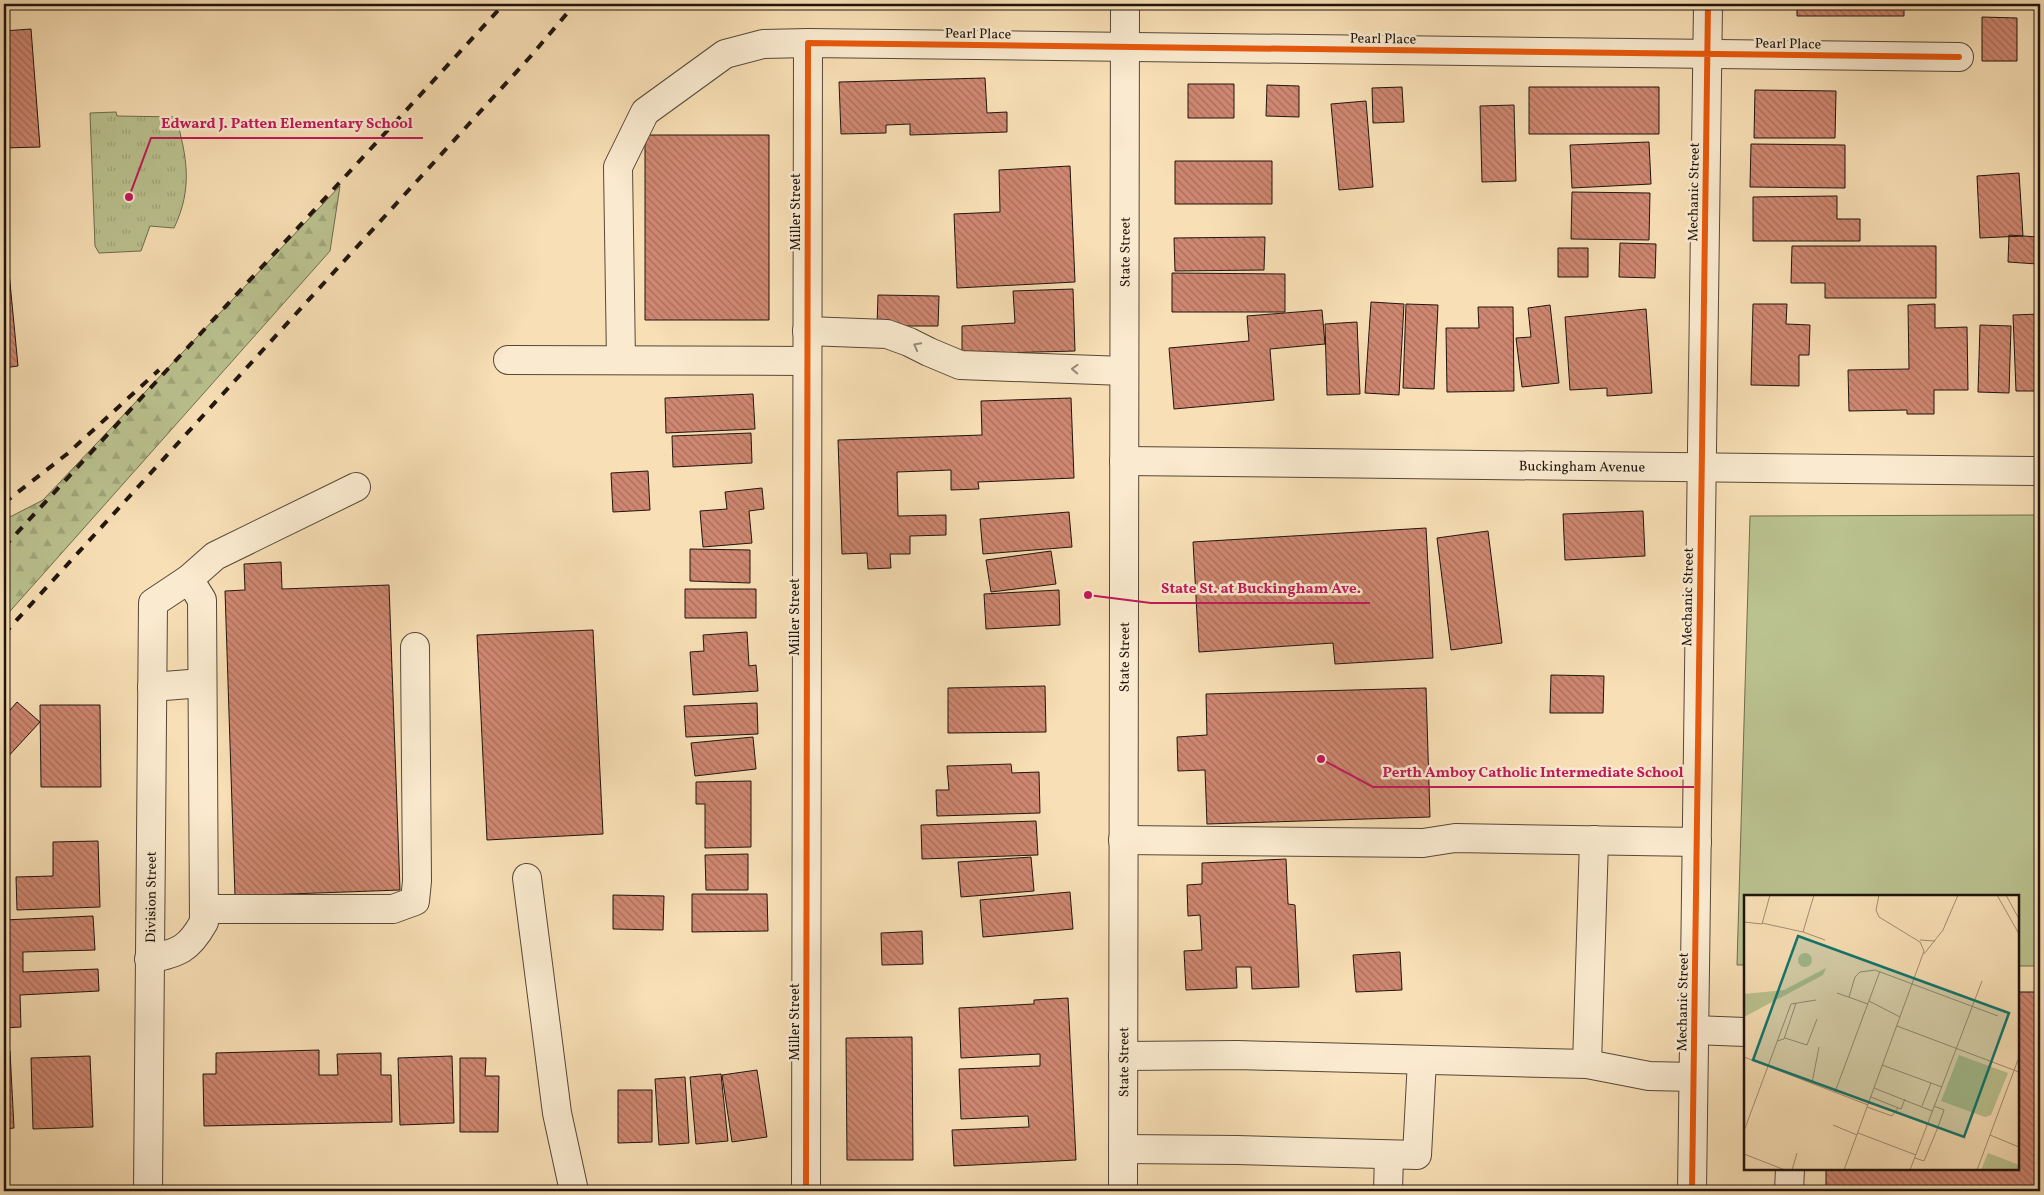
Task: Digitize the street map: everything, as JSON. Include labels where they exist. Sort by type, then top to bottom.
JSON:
[{"type":"street","name":"State Street","points":[[1123,1191],[1125,4]]},
{"type":"street","name":"Mechanic Street","points":[[1692,1191],[1708,4]]},
{"type":"street","name":"Miller Street","points":[[806,1191],[808,43]]},
{"type":"street","name":"Pearl Place","points":[[621,360],[618,167],[645,112],[725,54],[763,44],[1959,57]]},
{"type":"street","points":[[807,330],[887,334],[910,342],[960,365],[1124,371]]},
{"type":"street","points":[[508,360],[807,361]]},
{"type":"street","name":"Buckingham Avenue","points":[[1124,461],[2040,471]]},
{"type":"street","points":[[149,959],[177,953],[197,935],[204,922],[202,600],[189,579],[214,556],[356,487]]},
{"type":"street","name":"Division Street","points":[[148,1191],[153,603],[189,579]]},
{"type":"street","points":[[204,909],[393,909],[415,901],[417,881],[415,647]]},
{"type":"street","points":[[152,687],[202,683]]},
{"type":"street","points":[[1124,840],[1423,843],[1455,838],[1697,842]]},
{"type":"street","points":[[1587,1064],[1594,840]]},
{"type":"street","points":[[527,878],[557,1113],[574,1191]]},
{"type":"street","points":[[1694,1030],[1744,1032]]},
{"type":"street","points":[[1123,1056],[1237,1055],[1587,1064],[1649,1076],[1693,1077]]},
{"type":"street","points":[[1123,1149],[1417,1155],[1422,1060]]},
{"type":"street","points":[[1388,1191],[1389,1154]]},
{"type":"street","points":[[1789,1191],[1790,1170]]},
{"type":"green space","points":[[116,112],[117,116],[176,117],[183,146],[186,186],[184,200],[174,228],[150,226],[141,251],[99,253],[95,246],[90,113]]},
{"type":"green space","points":[[340,186],[330,251],[4,618],[4,520],[43,500]]},
{"type":"green space","points":[[2040,515],[2040,966],[2019,966],[2019,895],[1744,895],[1744,965],[1737,965],[1750,516]]},
{"type":"building","points":[[983,4],[1076,4],[983,8]]},
{"type":"building","points":[[1566,4],[1596,4],[1596,6],[1566,6]]},
{"type":"building","points":[[1610,4],[1642,4],[1642,5],[1610,6]]},
{"type":"building","points":[[1797,4],[1904,4],[1904,16],[1797,16]]},
{"type":"building","points":[[1982,17],[2017,18],[2017,61],[1982,61]]},
{"type":"building","points":[[31,29],[40,147],[4,148],[4,31]]},
{"type":"building","points":[[985,78],[987,113],[1007,112],[1007,132],[910,135],[910,124],[886,125],[886,133],[841,134],[839,82]]},
{"type":"building","points":[[1188,84],[1234,84],[1234,118],[1188,118]]},
{"type":"building","points":[[1267,85],[1299,86],[1299,117],[1266,116]]},
{"type":"building","points":[[1402,87],[1404,122],[1373,123],[1372,88]]},
{"type":"building","points":[[1529,87],[1659,87],[1659,134],[1529,134]]},
{"type":"building","points":[[1755,90],[1836,91],[1835,138],[1754,138]]},
{"type":"building","points":[[1366,101],[1373,187],[1339,190],[1331,104]]},
{"type":"building","points":[[1514,105],[1516,181],[1482,182],[1480,106]]},
{"type":"building","points":[[645,135],[769,135],[769,320],[645,320]]},
{"type":"building","points":[[1649,142],[1651,184],[1572,188],[1570,145]]},
{"type":"building","points":[[1751,144],[1845,145],[1845,188],[1750,187]]},
{"type":"building","points":[[1175,161],[1272,161],[1272,204],[1175,204]]},
{"type":"building","points":[[1070,166],[1075,282],[957,288],[954,214],[1000,212],[999,170]]},
{"type":"building","points":[[2019,173],[2023,236],[1980,238],[1977,176]]},
{"type":"building","points":[[1572,192],[1650,193],[1649,240],[1571,239]]},
{"type":"building","points":[[1837,196],[1837,219],[1860,219],[1860,241],[1753,241],[1753,197]]},
{"type":"building","points":[[2009,235],[2038,237],[2037,264],[2008,262]]},
{"type":"building","points":[[1265,237],[1264,270],[1175,271],[1174,238]]},
{"type":"building","points":[[1620,243],[1656,244],[1655,278],[1619,277]]},
{"type":"building","points":[[1792,246],[1936,246],[1936,298],[1825,298],[1825,283],[1791,283]]},
{"type":"building","points":[[1558,248],[1588,248],[1588,277],[1558,277]]},
{"type":"building","points":[[4,262],[8,262],[18,366],[4,368]]},
{"type":"building","points":[[1172,273],[1285,274],[1285,312],[1172,312]]},
{"type":"building","points":[[1073,289],[1075,351],[962,354],[962,326],[1015,323],[1013,291]]},
{"type":"building","points":[[878,295],[939,296],[938,326],[877,326]]},
{"type":"building","points":[[1371,302],[1404,304],[1399,395],[1365,393]]},
{"type":"building","points":[[1406,304],[1438,305],[1434,389],[1403,388]]},
{"type":"building","points":[[1753,304],[1787,304],[1786,324],[1810,325],[1809,355],[1799,355],[1799,386],[1751,385]]},
{"type":"building","points":[[1935,304],[1935,328],[1967,327],[1968,390],[1934,390],[1934,414],[1907,414],[1907,410],[1849,411],[1848,370],[1909,369],[1908,305]]},
{"type":"building","points":[[1550,305],[1559,383],[1522,387],[1516,338],[1531,337],[1528,308]]},
{"type":"building","points":[[1478,307],[1513,307],[1514,391],[1447,392],[1446,328],[1479,328]]},
{"type":"building","points":[[1646,309],[1652,393],[1607,396],[1607,388],[1570,390],[1565,317]]},
{"type":"building","points":[[1322,310],[1325,344],[1270,349],[1274,400],[1174,409],[1169,348],[1249,341],[1247,316]]},
{"type":"building","points":[[2040,314],[2040,391],[2016,391],[2013,315]]},
{"type":"building","points":[[1357,322],[1360,394],[1327,395],[1325,324]]},
{"type":"building","points":[[1980,325],[2011,326],[2009,393],[1978,392]]},
{"type":"building","points":[[753,394],[755,429],[666,433],[665,398]]},
{"type":"building","points":[[1071,398],[1074,478],[978,482],[979,489],[951,490],[951,470],[897,472],[898,516],[946,515],[946,535],[910,536],[910,554],[890,554],[891,568],[868,569],[867,553],[842,554],[838,440],[982,435],[981,401]]},
{"type":"building","points":[[751,433],[752,463],[673,467],[672,436]]},
{"type":"building","points":[[648,471],[650,510],[613,512],[611,473]]},
{"type":"building","points":[[762,488],[764,509],[749,511],[752,543],[703,547],[700,511],[727,509],[725,492]]},
{"type":"building","points":[[1643,511],[1645,556],[1565,560],[1563,514]]},
{"type":"building","points":[[1069,512],[1072,547],[983,554],[980,519]]},
{"type":"building","points":[[1426,528],[1433,658],[1335,664],[1333,643],[1199,652],[1193,542]]},
{"type":"building","points":[[1488,531],[1502,643],[1451,650],[1437,538]]},
{"type":"building","points":[[690,549],[750,550],[750,583],[690,581]]},
{"type":"building","points":[[1051,551],[1056,584],[991,592],[986,560]]},
{"type":"building","points":[[281,562],[282,589],[389,585],[400,890],[235,896],[225,591],[245,590],[244,564]]},
{"type":"building","points":[[685,589],[756,589],[756,618],[685,618]]},
{"type":"building","points":[[1059,590],[1060,625],[986,629],[984,594]]},
{"type":"building","points":[[593,630],[603,834],[487,840],[477,635]]},
{"type":"building","points":[[747,632],[749,666],[756,665],[758,691],[693,695],[690,652],[704,651],[703,635]]},
{"type":"building","points":[[1551,675],[1604,676],[1603,713],[1550,713]]},
{"type":"building","points":[[1045,686],[1046,732],[948,733],[948,688]]},
{"type":"building","points":[[1426,688],[1430,817],[1207,824],[1205,770],[1178,771],[1177,737],[1207,735],[1206,694]]},
{"type":"building","points":[[17,702],[40,722],[4,761],[4,717]]},
{"type":"building","points":[[757,703],[758,734],[686,737],[684,706]]},
{"type":"building","points":[[40,705],[100,705],[101,787],[41,787]]},
{"type":"building","points":[[753,737],[756,769],[695,776],[691,743]]},
{"type":"building","points":[[1011,764],[1012,773],[1039,772],[1040,813],[937,816],[936,790],[949,790],[947,766]]},
{"type":"building","points":[[751,781],[751,847],[705,848],[705,804],[696,804],[696,782]]},
{"type":"building","points":[[1036,821],[1038,855],[922,859],[921,825]]},
{"type":"building","points":[[98,841],[100,907],[17,910],[16,877],[53,876],[53,842]]},
{"type":"building","points":[[748,854],[748,890],[706,890],[705,855]]},
{"type":"building","points":[[1031,857],[1034,891],[961,897],[958,862]]},
{"type":"building","points":[[1286,859],[1288,904],[1295,905],[1299,987],[1252,989],[1251,967],[1236,967],[1237,988],[1186,990],[1184,951],[1202,950],[1200,915],[1188,916],[1187,885],[1202,884],[1202,863]]},
{"type":"building","points":[[1070,892],[1073,929],[983,937],[980,900]]},
{"type":"building","points":[[692,894],[767,894],[768,931],[692,932]]},
{"type":"building","points":[[613,895],[664,896],[663,930],[613,929]]},
{"type":"building","points":[[93,916],[95,950],[23,952],[23,972],[98,969],[99,991],[20,995],[21,1027],[4,1028],[4,920]]},
{"type":"building","points":[[922,931],[923,964],[882,965],[881,933]]},
{"type":"building","points":[[1400,952],[1402,990],[1356,992],[1353,955]]},
{"type":"building","points":[[2019,992],[2040,992],[2040,1191],[1826,1191],[1826,1170],[2019,1170]]},
{"type":"building","points":[[1068,998],[1076,1160],[954,1166],[952,1130],[1029,1127],[1028,1116],[961,1119],[959,1069],[1040,1066],[1040,1054],[961,1058],[959,1008],[1034,1004],[1034,1000]]},
{"type":"building","points":[[912,1037],[913,1160],[847,1160],[846,1038]]},
{"type":"building","points":[[319,1050],[319,1075],[338,1075],[337,1054],[381,1053],[381,1075],[391,1075],[392,1122],[204,1126],[203,1074],[216,1074],[216,1053]]},
{"type":"building","points":[[4,1051],[10,1051],[14,1128],[4,1129]]},
{"type":"building","points":[[90,1056],[93,1127],[33,1129],[31,1058]]},
{"type":"building","points":[[452,1056],[454,1123],[400,1125],[398,1058]]},
{"type":"building","points":[[460,1058],[486,1058],[485,1076],[499,1076],[498,1132],[460,1132]]},
{"type":"building","points":[[757,1070],[767,1137],[732,1142],[722,1075]]},
{"type":"building","points":[[721,1074],[728,1141],[696,1144],[690,1077]]},
{"type":"building","points":[[685,1077],[689,1143],[659,1145],[655,1079]]},
{"type":"building","points":[[618,1090],[652,1090],[652,1142],[618,1143]]},
{"type":"railway","points":[[4,547],[504,4]]},
{"type":"railway","points":[[4,634],[530,57],[575,4]]},
{"type":"railway","points":[[4,503],[67,454],[159,370]]},
{"type":"cycle path","points":[[1692,1191],[1708,4]]},
{"type":"cycle path","points":[[806,1191],[808,43],[1959,57]]},
{"type":"place","name":"Edward J. Patten Elementary School","points":[[129,197]]},
{"type":"place","name":"State St. at Buckingham Ave.","points":[[1088,595]]},
{"type":"place","name":"Perth Amboy Catholic Intermediate School","points":[[1321,759]]}]
